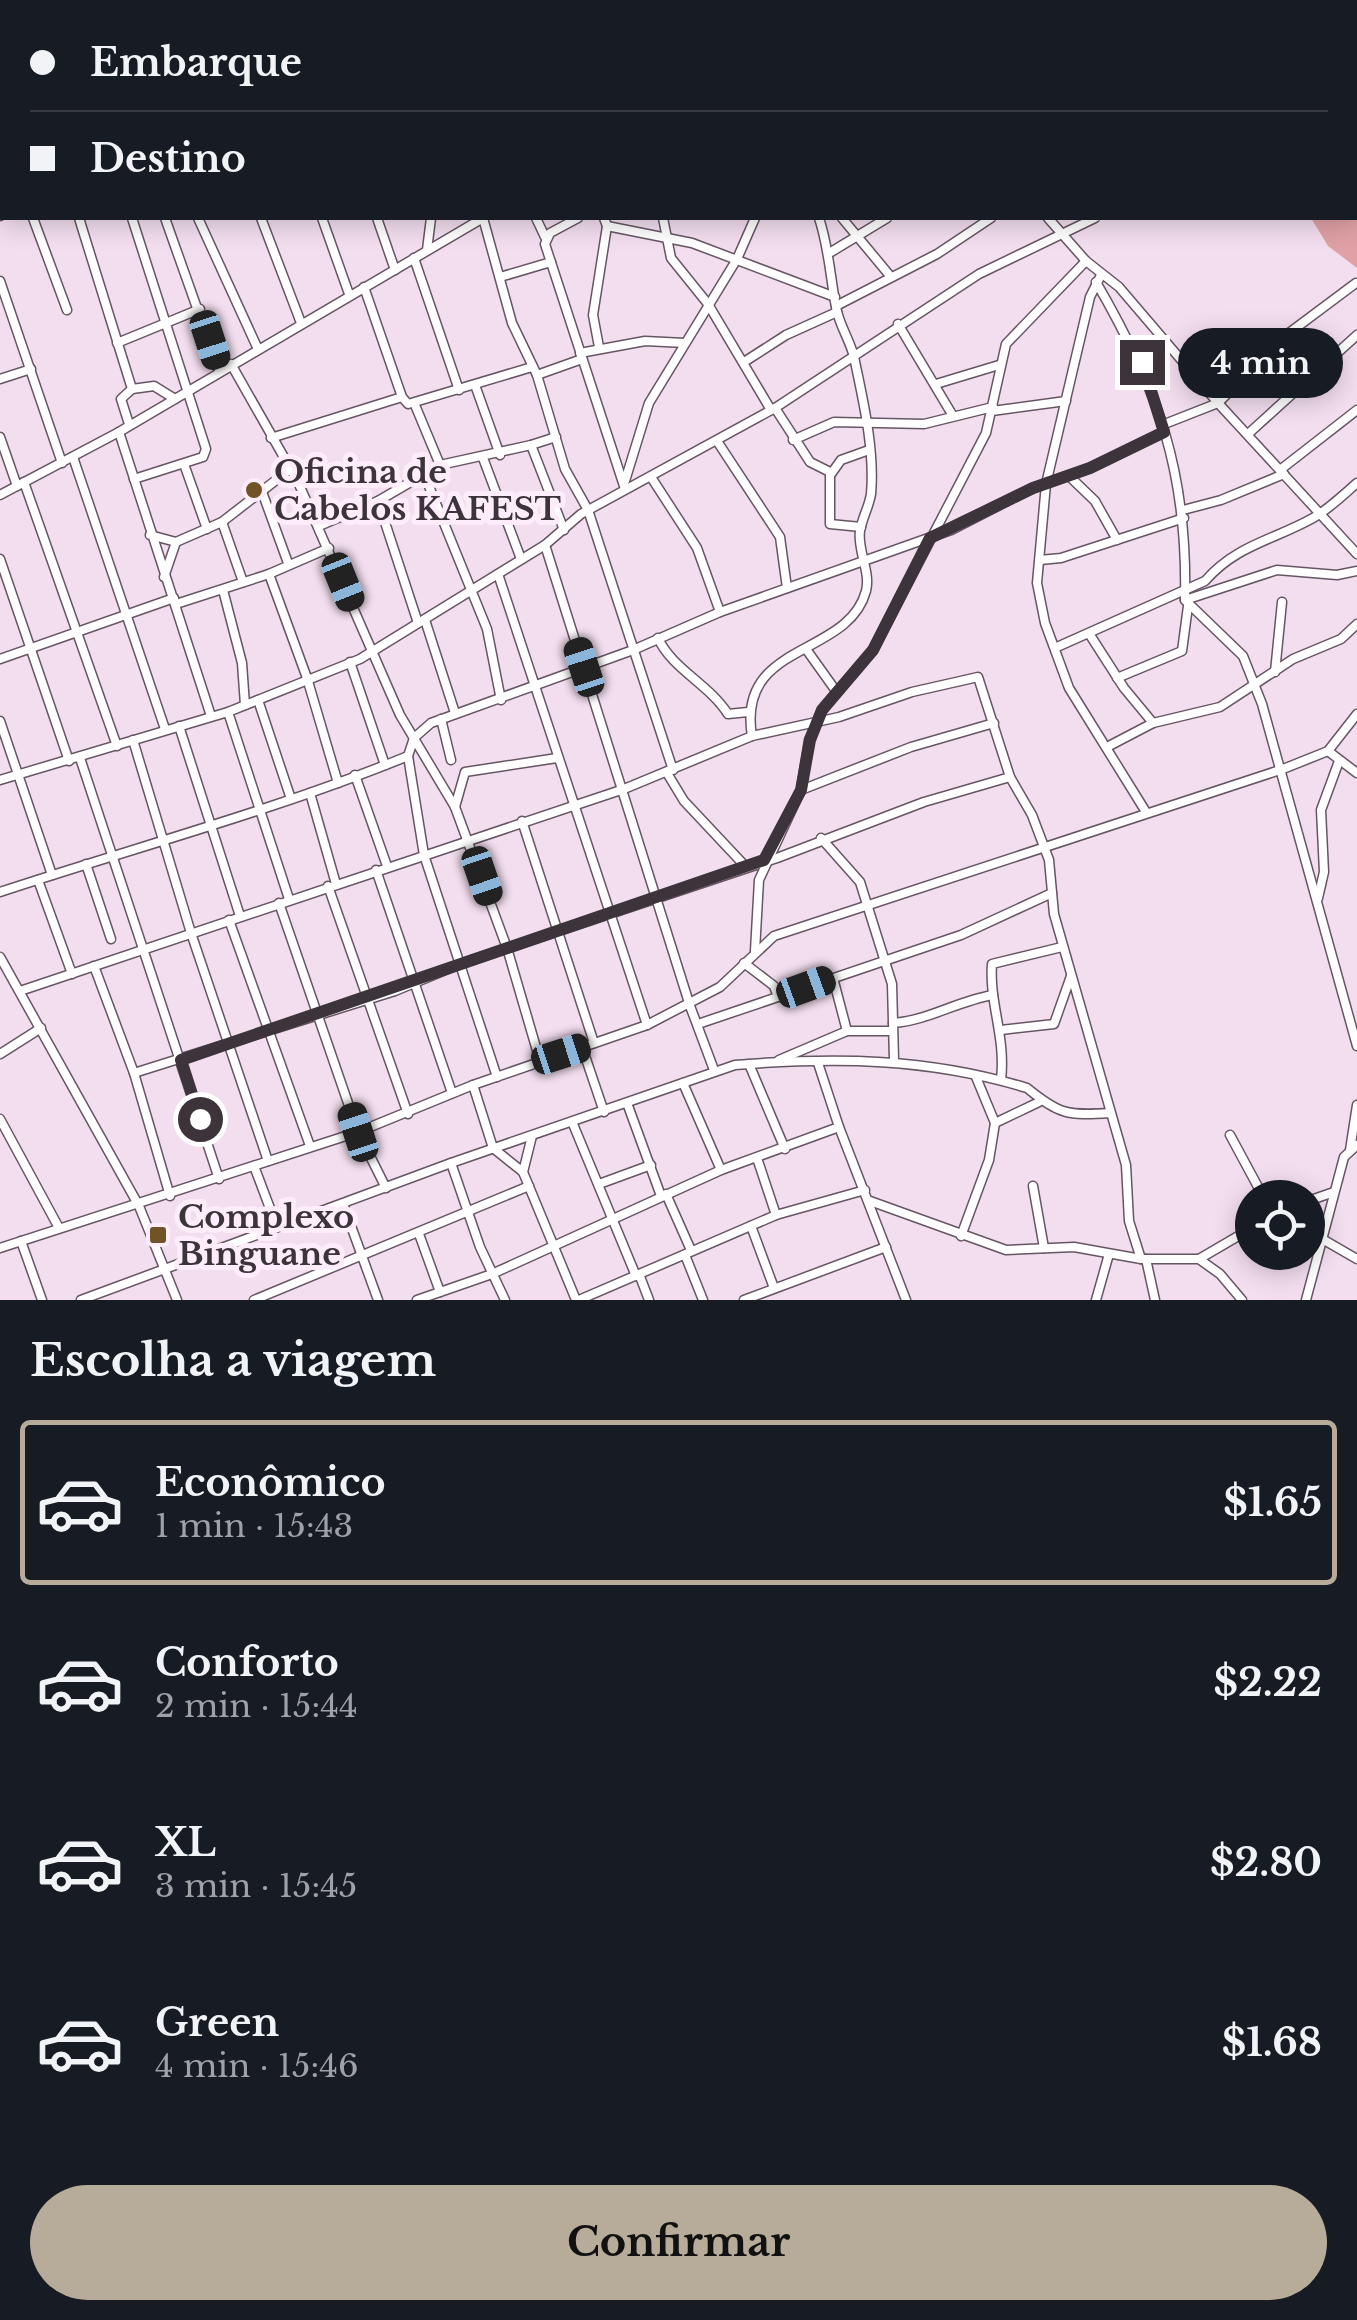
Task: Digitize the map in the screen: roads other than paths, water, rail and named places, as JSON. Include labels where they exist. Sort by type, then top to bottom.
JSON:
[{"type":"street","points":[[34,220],[67,310]]},
{"type":"street","points":[[80,220],[132,389]]},
{"type":"street","points":[[133,220],[206,449],[204,457],[134,479]]},
{"type":"street","points":[[166,220],[219,370]]},
{"type":"street","points":[[199,220],[257,348]]},
{"type":"street","points":[[262,220],[301,323]]},
{"type":"street","points":[[323,220],[349,294]]},
{"type":"street","points":[[378,220],[395,270]]},
{"type":"street","points":[[427,250],[431,220]]},
{"type":"street","points":[[0,495],[119,432],[480,220]]},
{"type":"street","points":[[484,220],[512,324],[534,371],[565,469],[588,510],[670,771],[684,800],[746,867]]},
{"type":"street","points":[[537,220],[625,487]]},
{"type":"street","points":[[545,237],[575,220]]},
{"type":"street","points":[[663,220],[664,237],[676,266],[708,304],[793,440],[810,462],[830,474]]},
{"type":"street","points":[[625,487],[648,403],[737,259],[754,220]]},
{"type":"street","points":[[752,736],[748,712],[762,678],[840,624],[862,600],[867,586],[861,527],[871,495],[866,421],[854,354],[836,305],[831,252],[820,220]]},
{"type":"street","points":[[844,220],[891,277]]},
{"type":"street","points":[[831,252],[884,220]]},
{"type":"street","points":[[744,362],[988,220]]},
{"type":"street","points":[[1050,220],[1099,278],[1142,362],[1183,514],[1186,599],[1182,651],[1117,678]]},
{"type":"street","points":[[0,780],[228,712],[371,652],[545,546],[588,510],[773,409],[979,274],[1090,220]]},
{"type":"street","points":[[598,347],[593,315],[606,222],[737,259],[836,305]]},
{"type":"street","points":[[414,258],[459,390]]},
{"type":"street","points":[[755,951],[758,880],[764,860],[801,790],[817,722],[836,691],[873,650],[986,433],[1000,365],[1016,332],[1086,261]]},
{"type":"street","points":[[500,277],[551,262]]},
{"type":"street","points":[[1099,278],[1046,484],[1040,607],[1069,688],[1146,812]]},
{"type":"street","points":[[1099,278],[1118,287],[1218,404],[1357,554]]},
{"type":"street","points":[[0,281],[62,463]]},
{"type":"street","points":[[497,1077],[424,855],[408,756],[414,738],[441,719],[634,650],[720,612],[930,538],[1069,476],[1218,404],[1286,336],[1356,283]]},
{"type":"street","points":[[364,287],[402,397],[415,404],[440,465]]},
{"type":"street","points":[[116,343],[200,309]]},
{"type":"street","points":[[898,324],[953,416]]},
{"type":"street","points":[[1248,434],[1357,334]]},
{"type":"street","points":[[415,404],[534,371],[598,347],[645,341],[685,343]]},
{"type":"street","points":[[231,364],[319,526],[371,652],[414,738],[456,806],[507,948],[540,1061]]},
{"type":"street","points":[[936,384],[1000,365]]},
{"type":"street","points":[[0,378],[30,369]]},
{"type":"street","points":[[475,385],[500,455]]},
{"type":"street","points":[[129,424],[121,398],[132,389],[154,386],[174,399]]},
{"type":"street","points":[[271,438],[402,397]]},
{"type":"street","points":[[793,440],[834,422],[924,424],[992,409],[1066,402]]},
{"type":"street","points":[[1040,560],[1062,558],[1117,540],[1282,472],[1357,410]]},
{"type":"street","points":[[119,432],[212,716]]},
{"type":"street","points":[[319,526],[378,501],[440,465],[468,456],[500,455],[556,436]]},
{"type":"street","points":[[0,437],[116,746]]},
{"type":"street","points":[[717,442],[780,537],[787,588]]},
{"type":"street","points":[[531,445],[564,530]]},
{"type":"street","points":[[861,527],[833,526],[827,519],[830,474],[841,460],[869,450]]},
{"type":"street","points":[[73,457],[166,729]]},
{"type":"street","points":[[482,458],[520,559]]},
{"type":"street","points":[[184,464],[207,530]]},
{"type":"street","points":[[150,535],[176,542],[207,530],[290,470]]},
{"type":"street","points":[[424,474],[487,629],[501,700]]},
{"type":"street","points":[[1069,476],[1095,501],[1117,540]]},
{"type":"street","points":[[651,477],[697,548],[720,612]]},
{"type":"street","points":[[1186,599],[1248,544],[1322,513],[1357,484]]},
{"type":"street","points":[[261,489],[288,563]]},
{"type":"street","points":[[378,501],[455,714]]},
{"type":"street","points":[[222,522],[243,582]]},
{"type":"street","points":[[164,577],[176,542]]},
{"type":"street","points":[[545,546],[690,1006],[714,1070]]},
{"type":"street","points":[[0,659],[175,601],[223,590],[329,548]]},
{"type":"street","points":[[0,560],[69,761]]},
{"type":"street","points":[[1057,647],[1276,570],[1338,575],[1357,570]]},
{"type":"street","points":[[269,574],[307,678],[338,783]]},
{"type":"street","points":[[498,574],[647,1025]]},
{"type":"street","points":[[223,590],[242,664],[245,706]]},
{"type":"street","points":[[1186,599],[1237,648],[1256,686],[1318,898],[1356,1048]]},
{"type":"street","points":[[1275,672],[1282,602]]},
{"type":"street","points":[[1107,747],[1153,723],[1220,708],[1293,658],[1341,639],[1357,624]]},
{"type":"street","points":[[1090,635],[1117,678],[1153,723]]},
{"type":"street","points":[[658,638],[668,656],[711,689],[728,714],[748,712]]},
{"type":"street","points":[[806,649],[836,691]]},
{"type":"street","points":[[350,662],[385,765]]},
{"type":"street","points":[[20,991],[522,820],[624,790],[752,736],[978,677],[1010,777],[1046,848],[1062,947],[1126,1165],[1129,1220],[1155,1300]]},
{"type":"street","points":[[258,700],[292,799]]},
{"type":"street","points":[[228,712],[289,900]]},
{"type":"street","points":[[0,1248],[358,1132],[473,1085],[647,1025],[690,1006],[734,976],[774,936],[1282,770],[1328,750],[1357,714]]},
{"type":"street","points":[[441,719],[451,760]]},
{"type":"street","points":[[0,721],[52,875]]},
{"type":"street","points":[[801,790],[911,747],[994,723]]},
{"type":"street","points":[[179,726],[240,916]]},
{"type":"street","points":[[133,740],[190,933],[268,1160]]},
{"type":"street","points":[[1328,750],[1357,773]]},
{"type":"street","points":[[1,889],[292,799],[408,756]]},
{"type":"street","points":[[80,758],[219,1178]]},
{"type":"street","points":[[456,806],[465,772],[557,758]]},
{"type":"street","points":[[1318,898],[1324,872],[1321,810],[1339,761]]},
{"type":"street","points":[[355,775],[387,866]]},
{"type":"street","points":[[134,1072],[367,1000],[821,838],[1010,777]]},
{"type":"street","points":[[310,793],[332,885],[367,1000],[408,1114]]},
{"type":"street","points":[[522,820],[594,1043]]},
{"type":"street","points":[[821,838],[858,877],[892,984],[894,1060]]},
{"type":"street","points":[[86,864],[111,939]]},
{"type":"street","points":[[376,870],[452,1093]]},
{"type":"street","points":[[38,880],[72,974]]},
{"type":"street","points":[[698,1024],[961,935],[1052,893]]},
{"type":"street","points":[[279,903],[358,1132],[386,1188]]},
{"type":"street","points":[[230,920],[272,1029],[310,1146]]},
{"type":"street","points":[[1001,1080],[1004,1052],[993,995],[992,964],[1062,947]]},
{"type":"street","points":[[0,957],[139,1206],[177,1300]]},
{"type":"street","points":[[744,963],[768,980],[778,997]]},
{"type":"street","points":[[94,966],[134,1072],[170,1196]]},
{"type":"street","points":[[1001,1030],[1054,1024],[1071,976]]},
{"type":"street","points":[[833,978],[846,1030]]},
{"type":"street","points":[[779,1060],[846,1030],[892,1027],[930,1017],[967,999],[993,995]]},
{"type":"street","points":[[0,1054],[41,1028]]},
{"type":"street","points":[[582,1048],[604,1112]]},
{"type":"street","points":[[80,1300],[451,1162],[573,1124],[714,1070],[779,1060],[894,1060],[1001,1080],[1027,1088],[1039,1102],[1065,1112],[1110,1113]]},
{"type":"street","points":[[818,1063],[838,1127],[906,1300]]},
{"type":"street","points":[[749,1064],[785,1149]]},
{"type":"street","points":[[961,1236],[989,1160],[995,1123],[976,1076]]},
{"type":"street","points":[[683,1083],[720,1170]]},
{"type":"street","points":[[473,1085],[493,1148],[523,1172],[578,1300],[776,1215],[865,1190]]},
{"type":"street","points":[[995,1123],[1039,1102]]},
{"type":"street","points":[[627,1103],[688,1252],[703,1300]]},
{"type":"street","points":[[1325,1235],[1334,1192],[1354,1147],[1357,1104]]},
{"type":"street","points":[[0,1118],[58,1228]]},
{"type":"street","points":[[573,1124],[649,1300]]},
{"type":"street","points":[[417,1300],[492,1274],[720,1170],[838,1127]]},
{"type":"street","points":[[1230,1135],[1254,1180]]},
{"type":"street","points":[[523,1172],[532,1136]]},
{"type":"street","points":[[757,1158],[776,1215]]},
{"type":"street","points":[[451,1162],[466,1214],[506,1300]]},
{"type":"street","points":[[599,1184],[651,1165]]},
{"type":"street","points":[[254,1166],[277,1227]]},
{"type":"street","points":[[254,1300],[529,1186]]},
{"type":"street","points":[[1033,1186],[1044,1248]]},
{"type":"street","points":[[1325,1195],[1334,1192]]},
{"type":"street","points":[[870,1201],[1006,1250],[1074,1247],[1144,1259],[1199,1259],[1235,1238]]},
{"type":"street","points":[[343,1204],[378,1300]]},
{"type":"street","points":[[750,1226],[774,1288]]},
{"type":"street","points":[[419,1234],[440,1292]]},
{"type":"street","points":[[21,1241],[42,1300]]},
{"type":"street","points":[[1325,1241],[1357,1260]]},
{"type":"street","points":[[744,1300],[886,1247]]},
{"type":"street","points":[[1096,1300],[1109,1254]]},
{"type":"street","points":[[1199,1259],[1220,1274],[1242,1300]]},
{"type":"street","points":[[1306,1300],[1315,1270]]},
{"type":"place","name":"Oficina de Cabelos KAFEST","points":[[254,490]]},
{"type":"place","name":"Complexo Binguane","points":[[158,1235]]}]
